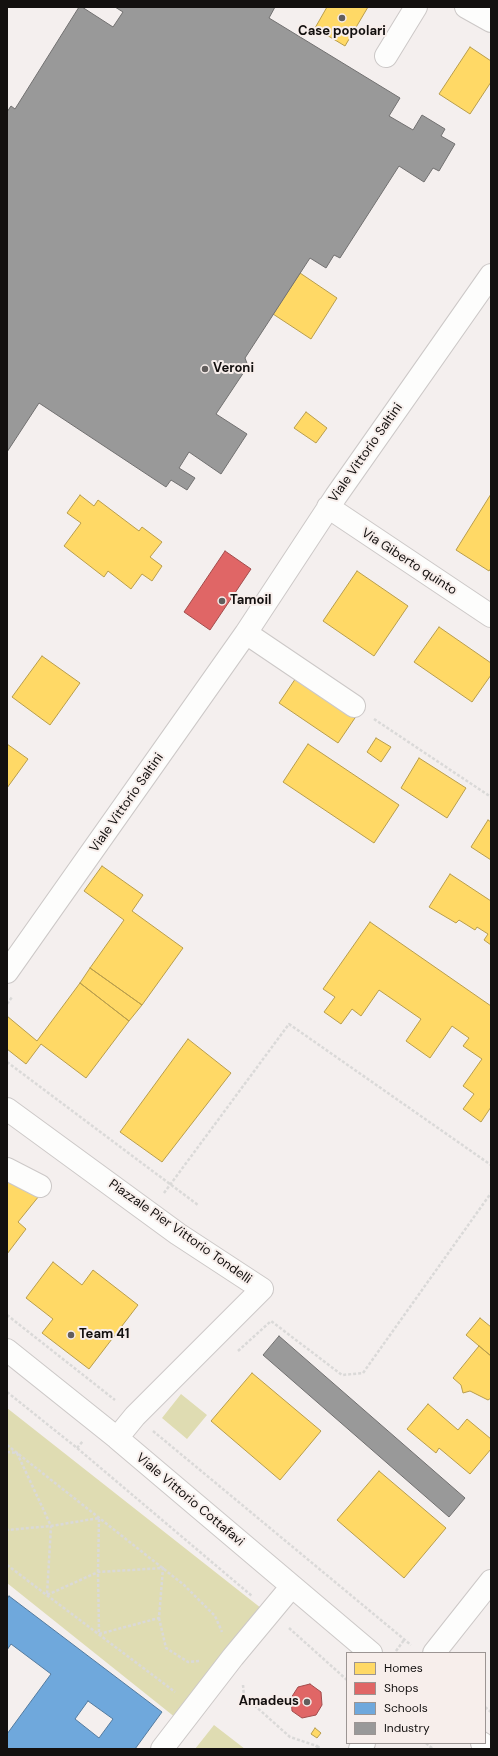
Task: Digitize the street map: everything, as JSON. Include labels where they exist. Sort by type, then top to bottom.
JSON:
[{"type":"street","points":[[386,56],[416,7]]},
{"type":"street","points":[[466,7],[491,21]]},
{"type":"street","name":"Viale Vittorio Saltini","points":[[7,972],[246,633],[328,507],[491,275]]},
{"type":"street","name":"Via Giberto quinto","points":[[328,507],[491,616]]},
{"type":"street","points":[[246,633],[354,706]]},
{"type":"street","name":"Piazzale Pier Vittorio Tondelli","points":[[7,1109],[149,1212],[262,1289],[135,1416],[117,1438]]},
{"type":"street","points":[[7,1169],[40,1186]]},
{"type":"street","name":"Viale Vittorio Cottafavi","points":[[7,1350],[117,1438],[370,1652]]},
{"type":"street","points":[[435,1652],[491,1581]]},
{"type":"street","points":[[162,1749],[233,1657],[292,1586]]},
{"type":"path","points":[[354,706],[491,797]]},
{"type":"path","points":[[149,1212],[289,1024],[491,1165]]},
{"type":"path","points":[[7,1062],[198,1205]]},
{"type":"path","points":[[237,1352],[271,1321],[342,1374],[363,1373],[491,1193]]},
{"type":"path","points":[[7,1315],[117,1401]]},
{"type":"path","points":[[7,1392],[77,1448],[271,1612],[346,1679]]},
{"type":"path","points":[[158,1425],[152,1430],[412,1646]]},
{"type":"path","points":[[7,1445],[163,1568],[205,1604],[215,1616],[233,1657],[242,1673],[244,1696],[290,1737],[322,1749]]},
{"type":"path","points":[[7,1452],[17,1453]]},
{"type":"path","points":[[17,1453],[51,1526],[47,1595]]},
{"type":"path","points":[[7,1530],[51,1526],[99,1518]]},
{"type":"path","points":[[98,1634],[99,1518]]},
{"type":"path","points":[[7,1565],[195,1707]]},
{"type":"path","points":[[47,1595],[98,1572],[163,1568]]},
{"type":"path","points":[[163,1568],[159,1618],[166,1648],[188,1662],[233,1657]]},
{"type":"path","points":[[98,1634],[159,1618]]},
{"type":"path","points":[[395,1652],[404,1640]]},
{"type":"shaded area","points":[[181,1394],[207,1415],[187,1439],[162,1418]]},
{"type":"shaded area","points":[[7,1408],[266,1612],[181,1722],[7,1583]]},
{"type":"shaded area","points":[[214,1725],[245,1749],[195,1749]]},
{"type":"building: Homes","name":"Case popolari","points":[[327,7],[368,7],[345,46],[315,28]]},
{"type":"building: Homes","points":[[470,47],[491,61],[491,82],[470,114],[439,94]]},
{"type":"building: Homes","points":[[300,273],[337,298],[311,339],[273,314]]},
{"type":"building: Homes","points":[[306,412],[327,428],[316,443],[294,428]]},
{"type":"building: Homes","points":[[491,494],[491,568],[489,571],[456,550]]},
{"type":"building: Homes","points":[[80,495],[94,506],[98,500],[139,531],[142,527],[162,542],[150,557],[162,566],[152,581],[142,574],[131,589],[108,571],[104,577],[64,546],[81,523],[67,513]]},
{"type":"building: Homes","points":[[357,571],[408,606],[374,656],[323,621]]},
{"type":"building: Homes","points":[[439,627],[491,663],[491,675],[472,702],[414,662]]},
{"type":"building: Homes","points":[[42,656],[80,683],[50,725],[12,697]]},
{"type":"building: Homes","points":[[300,672],[359,712],[338,743],[279,703]]},
{"type":"building: Homes","points":[[376,738],[391,747],[381,762],[367,752]]},
{"type":"building: Homes","points":[[7,744],[28,759],[7,788]]},
{"type":"building: Homes","points":[[308,744],[399,805],[374,843],[283,782]]},
{"type":"building: Homes","points":[[419,758],[466,788],[447,818],[401,788]]},
{"type":"building: Homes","points":[[488,820],[491,822],[491,860],[471,847]]},
{"type":"building: Homes","points":[[102,866],[143,895],[132,911],[183,948],[142,1005],[90,968],[124,920],[84,891]]},
{"type":"building: Homes","points":[[450,874],[491,901],[491,945],[484,940],[488,934],[477,927],[475,930],[459,920],[456,923],[429,907]]},
{"type":"building: Homes","points":[[370,922],[491,1006],[491,1107],[481,1122],[463,1109],[474,1094],[463,1086],[482,1059],[463,1046],[469,1038],[452,1026],[430,1058],[406,1041],[421,1019],[379,990],[361,1016],[352,1009],[341,1024],[324,1012],[335,997],[323,989]]},
{"type":"building: Homes","points":[[90,968],[142,1005],[129,1021],[80,983]]},
{"type":"building: Homes","points":[[80,983],[129,1021],[86,1078],[41,1044],[26,1064],[7,1049],[7,1016],[37,1041]]},
{"type":"building: Homes","points":[[188,1039],[231,1073],[162,1162],[120,1132]]},
{"type":"building: Homes","points":[[7,1177],[39,1196],[18,1222],[26,1229],[7,1254]]},
{"type":"building: Homes","points":[[53,1262],[82,1285],[93,1270],[138,1305],[89,1369],[42,1333],[53,1319],[26,1298]]},
{"type":"building: Homes","points":[[480,1318],[491,1327],[491,1356],[466,1335]]},
{"type":"building: Homes","points":[[479,1346],[491,1356],[491,1398],[488,1400],[470,1391],[463,1393],[461,1385],[453,1378]]},
{"type":"building: Homes","points":[[252,1373],[321,1431],[280,1480],[211,1421]]},
{"type":"building: Homes","points":[[428,1404],[458,1430],[467,1419],[491,1439],[491,1449],[470,1474],[439,1448],[436,1453],[407,1429]]},
{"type":"building: Homes","points":[[379,1471],[446,1528],[404,1578],[337,1520]]},
{"type":"building: Homes","points":[[315,1728],[321,1733],[317,1738],[311,1734]]},
{"type":"building: Shops","points":[[225,551],[251,569],[210,630],[184,612]]},
{"type":"building: Shops","name":"Amadeus","points":[[310,1684],[321,1692],[322,1705],[316,1715],[302,1718],[292,1711],[291,1698],[298,1687]]},
{"type":"building: Schools","points":[[9,1596],[162,1712],[135,1749],[7,1749],[7,1734],[51,1674],[11,1644],[7,1650],[7,1599]],"holes":[[[88,1701],[113,1719],[99,1738],[75,1719]]]},
{"type":"building: Industry","points":[[79,7],[82,7],[113,27],[123,12],[115,7],[275,7],[269,18],[400,98],[389,116],[413,130],[422,115],[445,129],[441,136],[455,144],[439,171],[433,168],[424,182],[399,166],[340,258],[334,255],[326,268],[310,258],[245,358],[248,366],[216,414],[247,434],[221,474],[189,452],[179,468],[195,478],[187,490],[171,480],[166,487],[39,403],[7,452],[7,112],[11,106],[15,109]]},
{"type":"building: Industry","points":[[279,1336],[465,1498],[449,1517],[263,1355]]},
{"type":"place","name":"Case popolari","points":[[342,18]]},
{"type":"place","name":"Veroni","points":[[205,369]]},
{"type":"place","name":"Tamoil","points":[[222,601]]},
{"type":"place","name":"Team 41","points":[[71,1335]]},
{"type":"place","name":"Amadeus","points":[[307,1702]]}]
